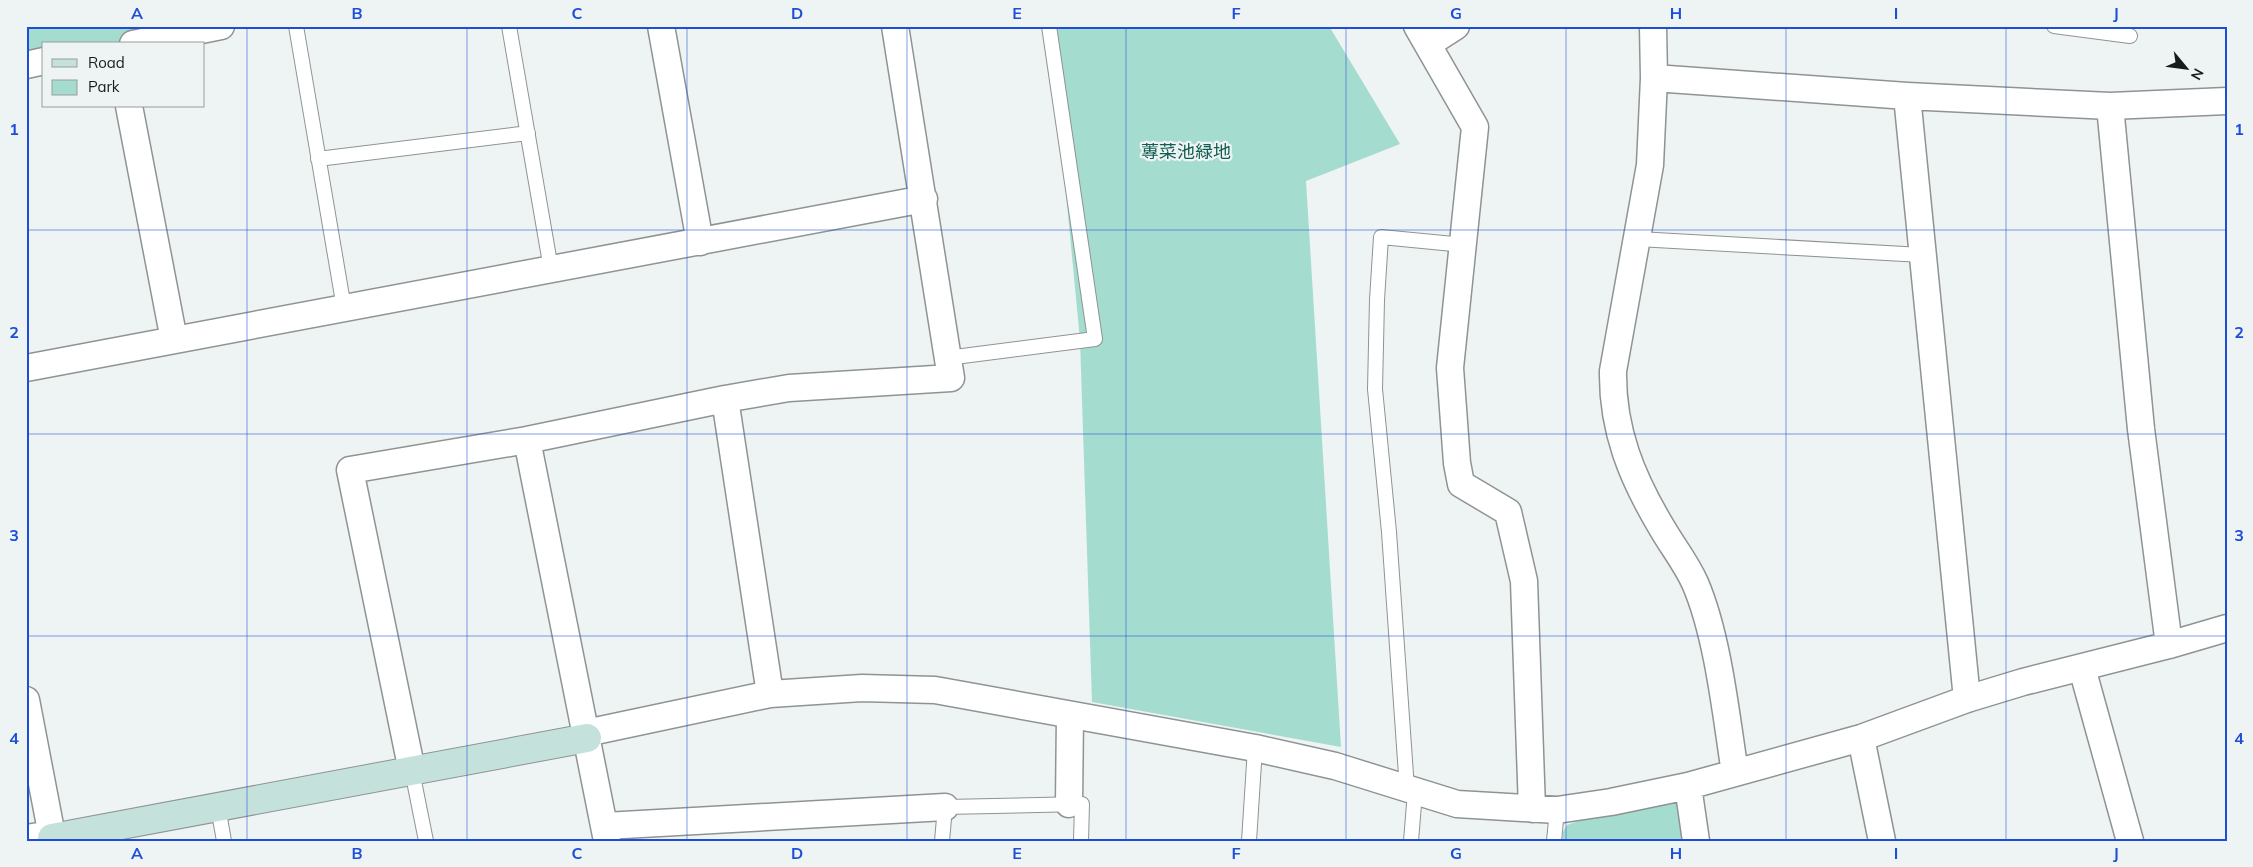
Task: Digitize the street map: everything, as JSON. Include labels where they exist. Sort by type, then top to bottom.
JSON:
[{"type":"street","points":[[143,42],[222,26]]},
{"type":"street","points":[[661,26],[700,242]]},
{"type":"street","points":[[412,771],[350,470],[527,440],[789,388],[951,378],[895,26]]},
{"type":"street","points":[[1456,26],[1422,35],[1475,127],[1450,368],[1457,463],[1461,484],[1508,512],[1524,581],[1545,809]]},
{"type":"street","points":[[1653,26],[1654,78],[1650,165],[1613,371],[1612,394],[1619,434],[1629,466],[1662,528],[1696,584],[1709,627],[1719,674],[1735,773]]},
{"type":"street","points":[[26,65],[42,62]]},
{"type":"street","points":[[1654,78],[1907,96],[2110,106],[2227,102]]},
{"type":"street","points":[[1907,96],[1967,699]]},
{"type":"street","points":[[2110,106],[2141,429],[2169,645]]},
{"type":"street","points":[[129,108],[174,340]]},
{"type":"street","points":[[26,368],[924,199]]},
{"type":"street","points":[[726,399],[770,694]]},
{"type":"street","points":[[527,440],[607,836],[945,808]]},
{"type":"street","points":[[26,700],[46,838],[412,771],[586,736],[770,694],[862,688],[934,690],[1255,748],[1336,766],[1457,804],[1545,809],[1611,802],[1688,786],[1861,738],[1967,699],[2023,682],[2169,645],[2227,628]]},
{"type":"street","points":[[2082,668],[2130,841]]},
{"type":"street","points":[[1069,804],[1070,715]]},
{"type":"street","points":[[1861,738],[1882,841]]},
{"type":"street","points":[[1688,786],[1696,841]]},
{"type":"lane","points":[[296,26],[344,308]]},
{"type":"lane","points":[[509,26],[551,269]]},
{"type":"lane","points":[[947,358],[1095,339],[1049,26]]},
{"type":"lane","points":[[2054,26],[2130,36]]},
{"type":"lane","points":[[318,159],[528,133]]},
{"type":"lane","points":[[1411,841],[1411,791],[1375,389],[1377,300],[1381,237],[1464,245]]},
{"type":"lane","points":[[1638,239],[1922,255]]},
{"type":"lane","points":[[1249,841],[1255,748]]},
{"type":"lane","points":[[412,771],[426,841]]},
{"type":"lane","points":[[942,841],[945,808],[1082,804],[1081,841]]},
{"type":"lane","points":[[218,807],[224,841]]},
{"type":"lane","points":[[1545,809],[1554,841]]},
{"type":"green space","points":[[26,26],[221,26],[143,42],[42,42],[42,61],[26,65]]},
{"type":"green space","name":"蓴菜池緑地","points":[[1050,26],[1329,26],[1400,144],[1306,181],[1341,747],[1092,702],[1080,340]]},
{"type":"green space","points":[[1678,799],[1683,841],[1562,841],[1563,832],[1567,825],[1581,820]]}]
